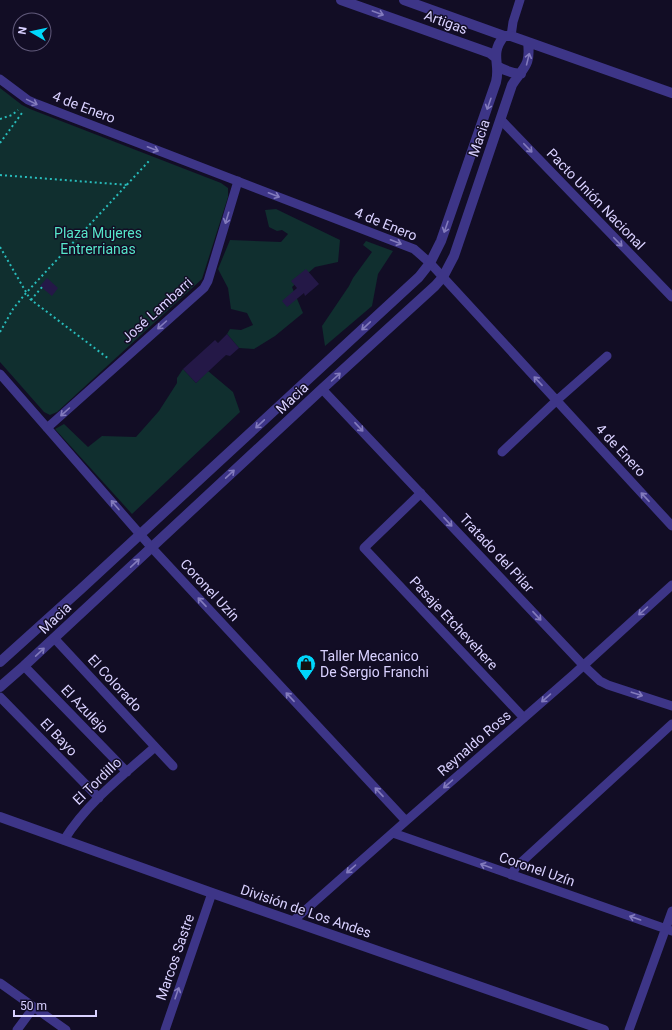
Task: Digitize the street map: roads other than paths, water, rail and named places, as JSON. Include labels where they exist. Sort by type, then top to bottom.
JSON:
[{"type":"street","name":"Artigas","points":[[341,0],[490,53],[496,62]]},
{"type":"street","name":"Artigas","points":[[404,0],[507,36]]},
{"type":"street","points":[[520,0],[507,36],[499,42],[496,62],[503,70],[520,74],[530,57],[528,42]]},
{"type":"street","points":[[507,36],[672,93]]},
{"type":"street","name":"Macia","points":[[0,662],[140,535],[418,277],[430,263],[441,241],[496,82],[498,75],[496,62]]},
{"type":"street","name":"Macia","points":[[0,687],[152,548],[443,277],[454,256],[512,85],[520,74]]},
{"type":"street","name":"4 de Enero","points":[[0,79],[23,97],[37,104],[414,249],[430,263],[672,526]]},
{"type":"street","name":"Pacto Unión Nacional","points":[[501,120],[672,298]]},
{"type":"street","name":"José Lambarri","points":[[47,428],[204,288],[208,281],[238,181]]},
{"type":"street","points":[[502,452],[556,401],[607,356]]},
{"type":"street","name":"Coronel Uzín","points":[[0,374],[140,535],[406,821]]},
{"type":"street","name":"Tratado del Pilar","points":[[322,389],[583,665],[600,681],[672,706]]},
{"type":"street","name":"Pasaje Etchevehere","points":[[421,493],[364,548],[524,718]]},
{"type":"street","name":"Reynaldo Ross","points":[[293,921],[524,718],[672,585]]},
{"type":"street","name":"El Colorado","points":[[54,638],[173,766]]},
{"type":"street","name":"El Azulejo","points":[[24,666],[127,772]]},
{"type":"street","name":"El Bayo","points":[[0,697],[99,798]]},
{"type":"street","points":[[511,875],[516,867],[672,724]]},
{"type":"street","name":"El Tordillo","points":[[64,840],[73,825],[99,798],[155,747]]},
{"type":"street","name":"División de Los Andes","points":[[0,817],[212,894],[604,1030]]},
{"type":"street","name":"Coronel Uzín","points":[[393,833],[669,930]]},
{"type":"street","name":"Marcos Sastre","points":[[165,1030],[212,894]]},
{"type":"street","points":[[629,1030],[669,930],[672,911]]},
{"type":"street","points":[[0,983],[66,1030]]},
{"type":"street","points":[[17,1030],[34,1007]]},
{"type":"place","name":"Taller Mecanico De Sergio Franchi","points":[[306,681]]},
{"type":"park label","name":"Plaza Mujeres Entrerrianas","points":[[98,242]]}]
